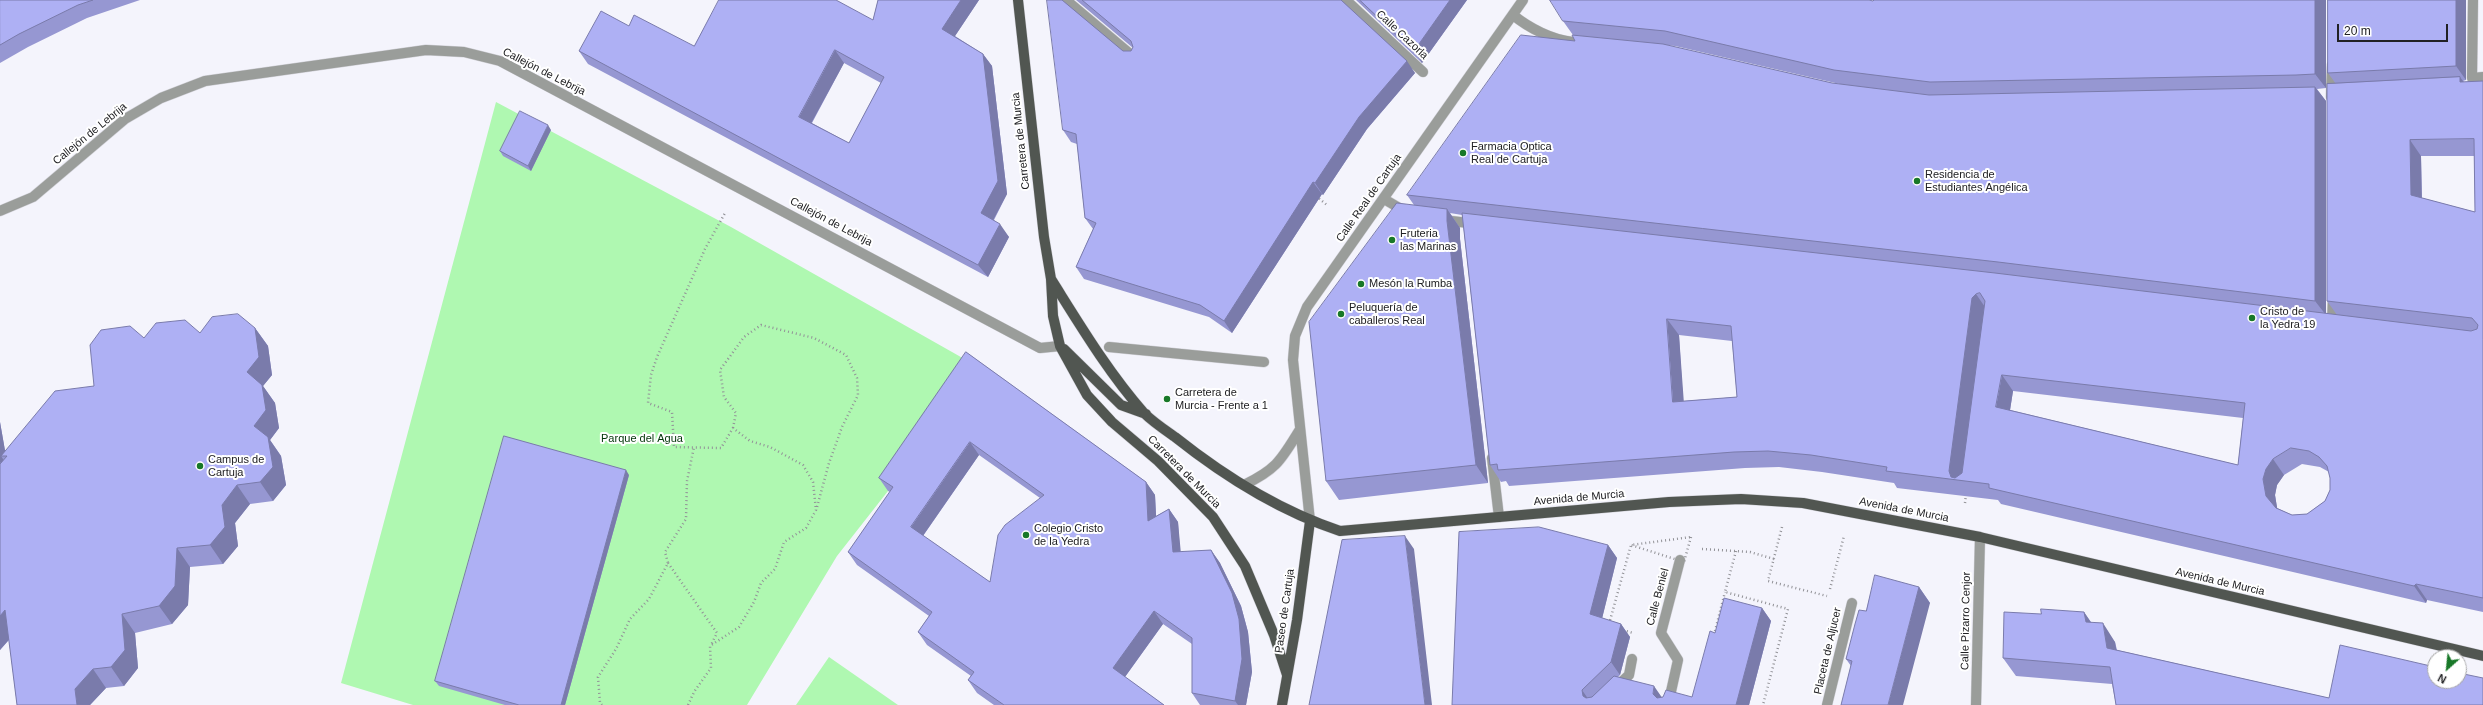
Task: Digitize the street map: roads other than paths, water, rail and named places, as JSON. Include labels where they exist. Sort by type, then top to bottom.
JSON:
[{"type":"main road","name":"Carretera de Murcia","points":[[1018,0],[1044,237],[1051,279],[1053,316],[1060,346],[1087,395],[1112,422],[1152,456],[1213,517],[1245,566],[1274,634],[1287,675]]},
{"type":"main road","name":"Carretera de Murcia","points":[[1051,279],[1101,359],[1146,414],[1190,450],[1244,485],[1310,521]]},
{"type":"main road","name":"Carretera de Murcia","points":[[1060,346],[1121,405],[1146,414]]},
{"type":"main road","name":"Avenida de Murcia","points":[[1310,521],[1340,531],[1669,502],[1741,499],[1803,503],[1980,537],[2483,656]]},
{"type":"main road","name":"Paseo de Cartuja","points":[[1282,705],[1310,521]]},
{"type":"street","points":[[1066,0],[1135,58]]},
{"type":"street","name":"Calle Cazorla","points":[[1346,0],[1423,72]]},
{"type":"street","name":"Calle Real de Cartuja","points":[[1310,521],[1304,453],[1299,431],[1293,360],[1295,336],[1307,307],[1523,0]]},
{"type":"street","points":[[2473,0],[2472,78],[2483,77]]},
{"type":"street","points":[[1513,15],[1527,26],[1565,41],[1580,43]]},
{"type":"street","name":"Callejón de Lebrija","points":[[0,211],[33,197],[125,119],[161,98],[205,81],[426,50],[464,52],[500,61],[1040,348],[1060,346]]},
{"type":"street","points":[[2331,111],[2332,55]]},
{"type":"street","points":[[2468,87],[2483,86]]},
{"type":"street","points":[[2319,96],[2345,94]]},
{"type":"street","points":[[1384,199],[1404,212],[1416,216]]},
{"type":"street","points":[[1431,218],[1467,227],[1491,225]]},
{"type":"street","points":[[2319,321],[2336,323],[2332,285]]},
{"type":"street","points":[[1109,347],[1264,362]]},
{"type":"street","points":[[1244,485],[1261,477],[1279,463],[1299,431]]},
{"type":"street","points":[[1491,451],[1500,517]]},
{"type":"street","name":"Calle Pizarro Cenjor","points":[[1976,705],[1980,537]]},
{"type":"street","name":"Calle Beniel","points":[[1668,705],[1678,660],[1661,633],[1680,560]]},
{"type":"street","name":"Placeta de Aljucer","points":[[1827,705],[1852,603]]},
{"type":"street","points":[[1597,705],[1629,675],[1632,659]]},
{"type":"place","name":"Farmacia Optica Real de Cartuja","points":[[1463,153]]},
{"type":"place","name":"Residencia de Estudiantes Angélica","points":[[1917,181]]},
{"type":"place","name":"Fruteria las Marinas","points":[[1392,240]]},
{"type":"place","name":"Mesón la Rumba","points":[[1361,284]]},
{"type":"place","name":"Peluquería de caballeros Real","points":[[1341,314]]},
{"type":"place","name":"Cristo de la Yedra 19","points":[[2252,318]]},
{"type":"place","name":"Carretera de Murcia - Frente a 1","points":[[1167,399]]},
{"type":"place","name":"Campus de Cartuja","points":[[200,466]]},
{"type":"place","name":"Colegio Cristo de la Yedra","points":[[1026,535]]},
{"type":"park label","name":"Parque del Agua","points":[[642,439]]}]
